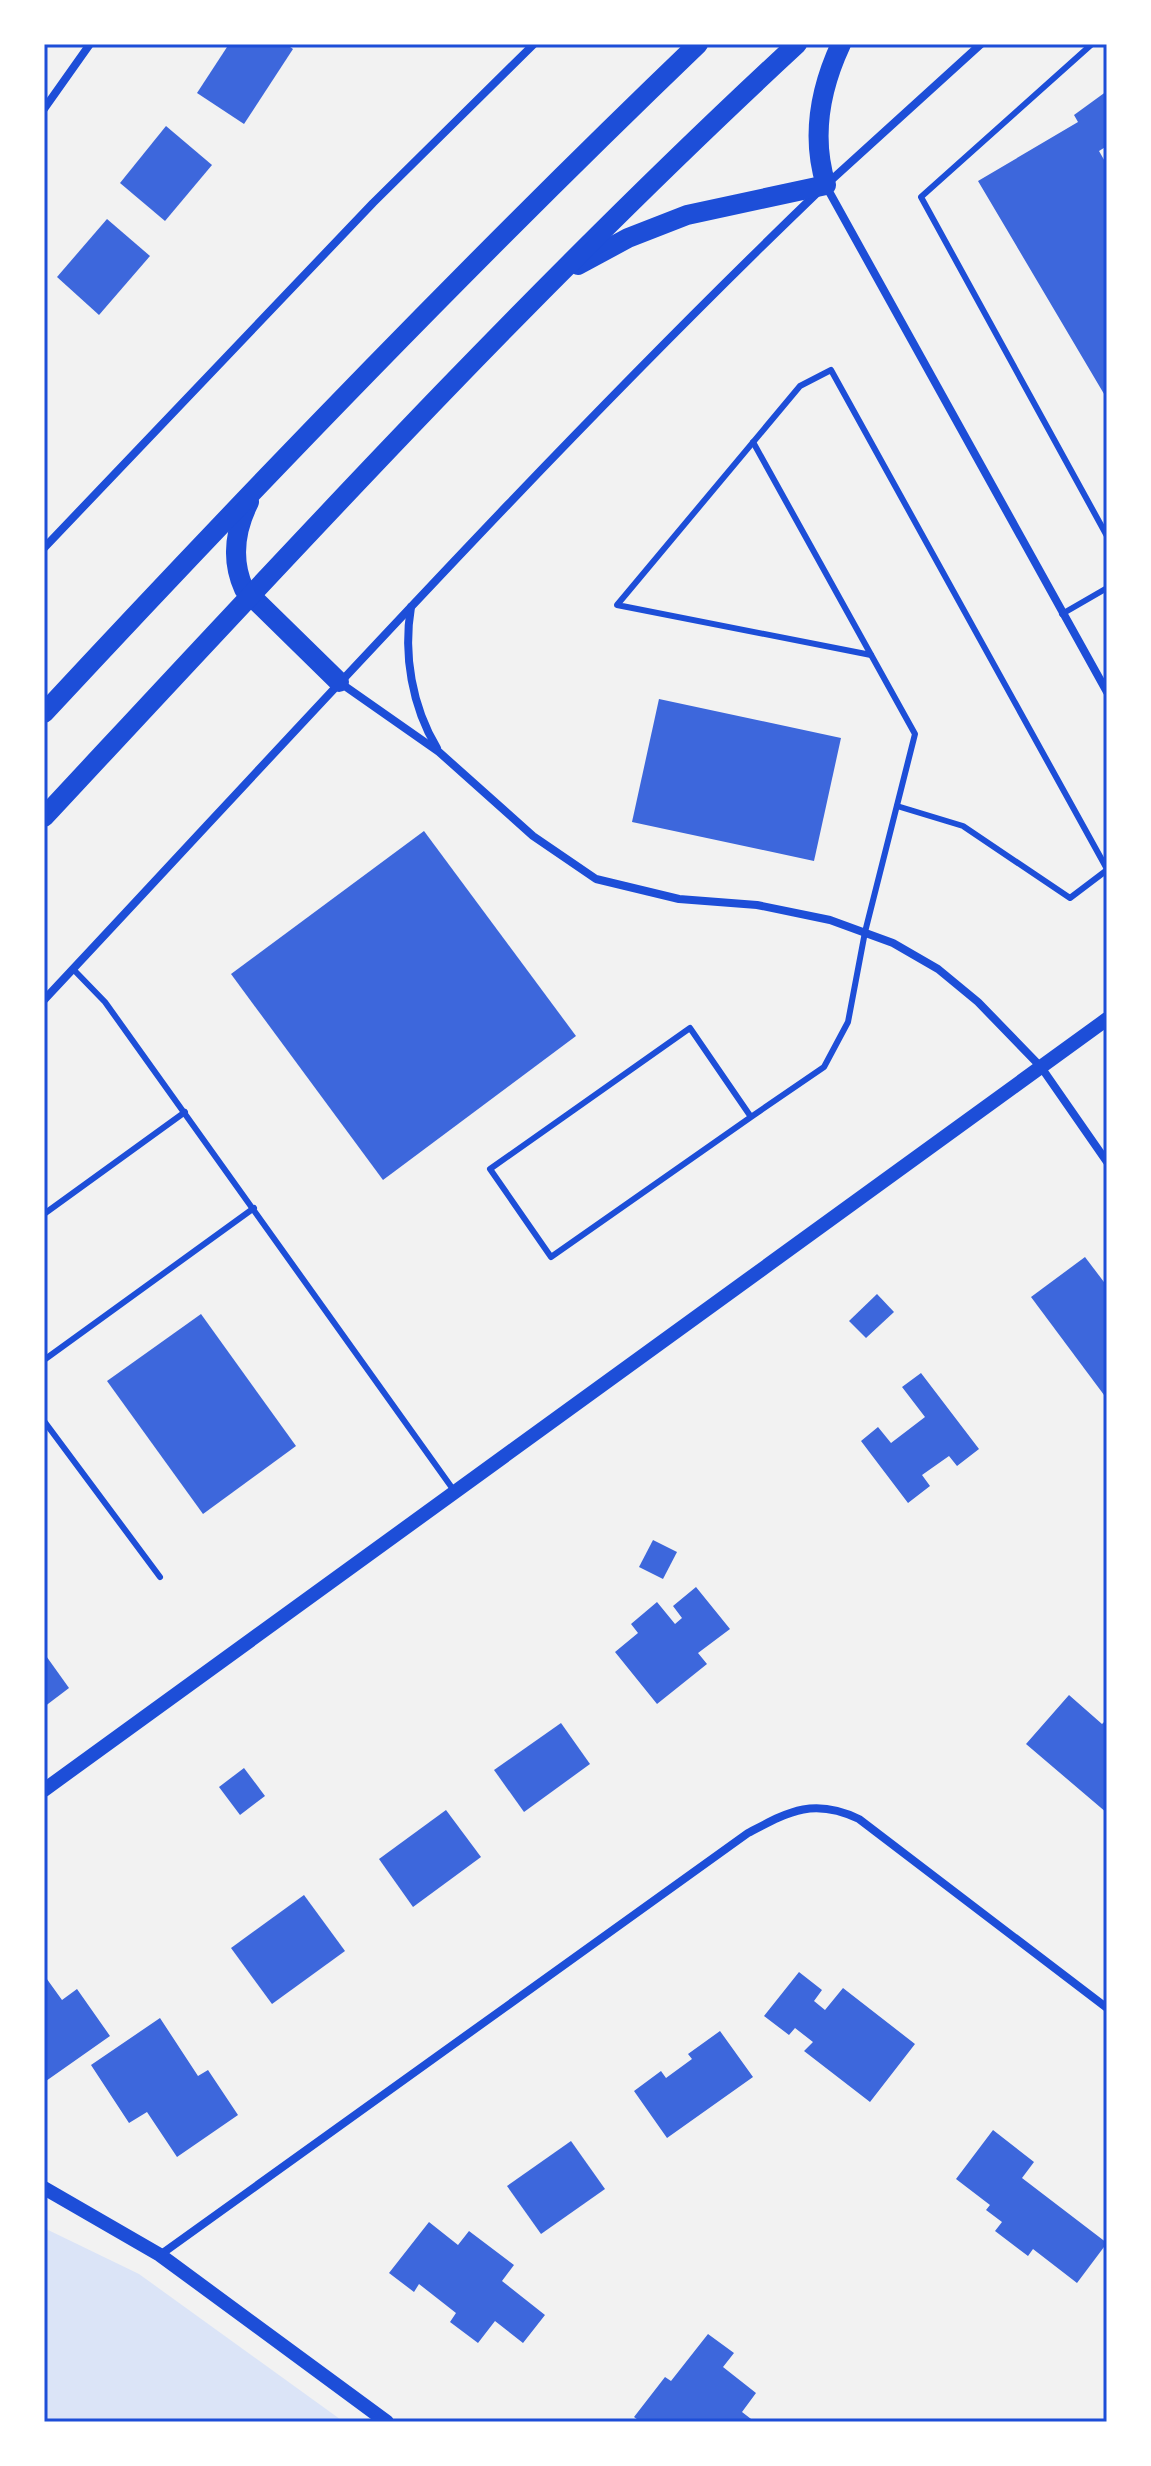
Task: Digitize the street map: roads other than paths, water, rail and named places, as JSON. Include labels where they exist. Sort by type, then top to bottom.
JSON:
[{"type":"main road","points":[[44,713],[510,226],[698,44]]},
{"type":"main road","points":[[44,817],[553,279],[797,44]]},
{"type":"main road","points":[[553,279],[628,238],[669,221],[826,185],[818,149],[819,122],[823,94],[841,44]]},
{"type":"main road","points":[[262,482],[245,511],[237,535],[238,570],[249,597],[339,682]]},
{"type":"street","points":[[44,109],[90,44]]},
{"type":"street","points":[[44,548],[373,203],[534,44]]},
{"type":"street","points":[[44,1000],[411,605],[641,366],[826,185],[981,44]]},
{"type":"street","points":[[826,185],[1107,692]]},
{"type":"street","points":[[411,605],[407,634],[412,679],[421,716],[439,752]]},
{"type":"street","points":[[339,682],[439,752],[533,836],[596,879],[679,899],[757,905],[830,920],[893,943],[938,969],[978,1002],[1041,1067],[1107,1162]]},
{"type":"street","points":[[44,1790],[1107,1019]]},
{"type":"street","points":[[160,2255],[748,1833],[789,1811],[824,1808],[859,1819],[1107,2008]]},
{"type":"street","points":[[44,2188],[160,2255],[387,2422]]},
{"type":"lane","points":[[1092,44],[921,197],[1107,536]]},
{"type":"lane","points":[[871,655],[617,605],[800,386],[831,370],[1107,869],[1070,898],[963,826],[897,806]]},
{"type":"lane","points":[[751,1117],[690,1028],[490,1169],[551,1257],[824,1067],[848,1022],[865,932],[915,734],[753,442]]},
{"type":"lane","points":[[1062,614],[1107,588]]},
{"type":"lane","points":[[73,969],[105,1002],[455,1492]]},
{"type":"lane","points":[[44,1214],[185,1112]]},
{"type":"lane","points":[[44,1360],[254,1208]]},
{"type":"lane","points":[[44,1421],[160,1577]]}]
